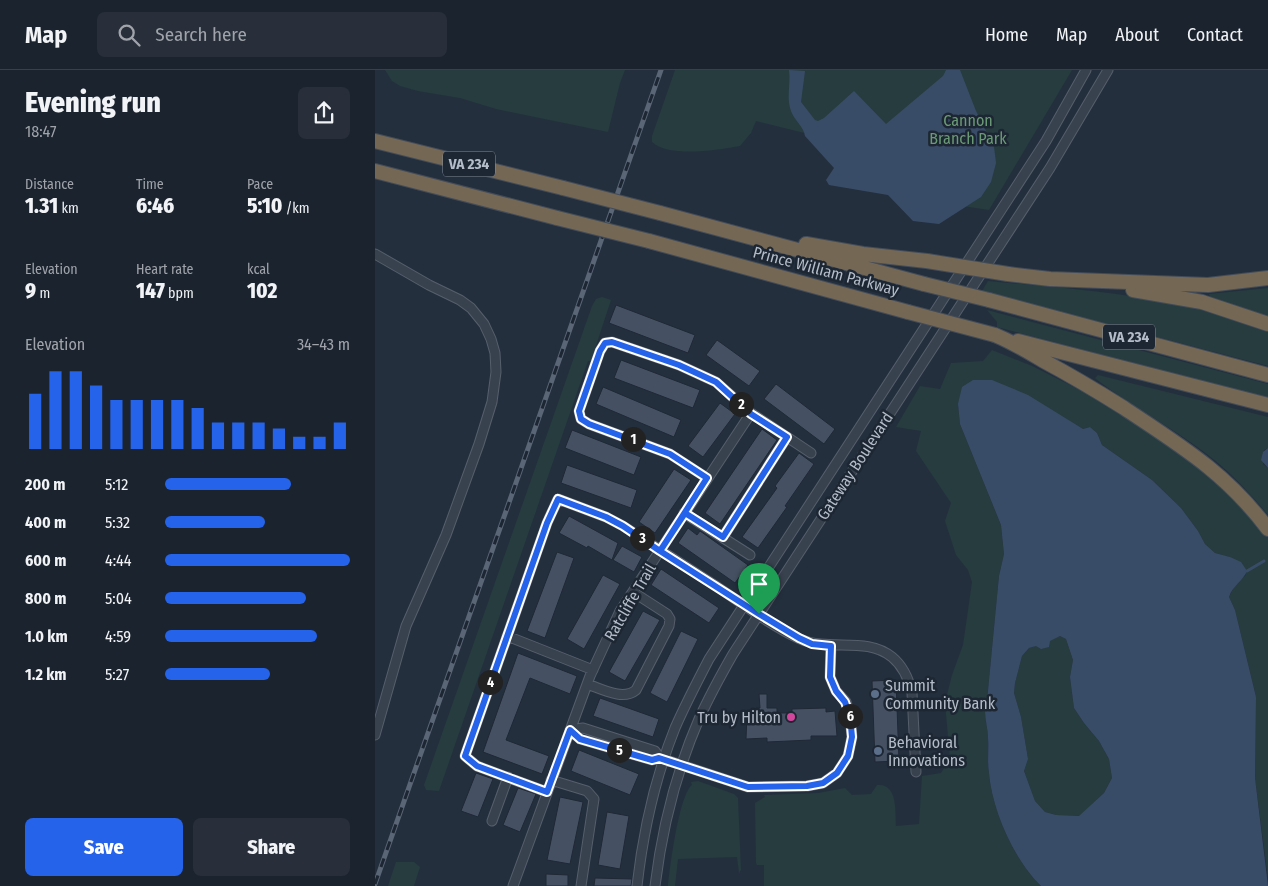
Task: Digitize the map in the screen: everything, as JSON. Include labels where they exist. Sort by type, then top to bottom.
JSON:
[{"type":"highway","name":"Prince William Parkway","points":[[375,141],[660,213],[1268,374]]},
{"type":"highway","name":"Prince William Parkway","points":[[375,171],[649,241],[908,312],[1268,405]]},
{"type":"highway","points":[[725,230],[863,254],[927,261],[1158,294],[1202,302],[1268,324]]},
{"type":"highway","points":[[1050,279],[1208,285],[1268,278]]},
{"type":"highway","points":[[995,335],[1075,378],[1183,447],[1208,465],[1229,484],[1268,529]]},
{"type":"street","name":"Gateway Boulevard","points":[[637,886],[653,796],[662,759],[709,659],[1046,141],[1087,70]]},
{"type":"street","name":"Gateway Boulevard","points":[[655,886],[671,799],[699,720],[714,688],[733,654],[1050,168],[1108,70]]},
{"type":"street","points":[[375,254],[460,300],[471,308],[481,319],[490,335],[496,366],[493,397],[479,444],[446,535],[405,626],[375,735]]},
{"type":"street","points":[[707,478],[670,454],[589,424],[581,419],[579,411],[600,351],[605,343],[612,342],[662,359],[716,382],[751,414],[811,453]]},
{"type":"street","name":"Ratcliffe Trail","points":[[513,886],[587,684],[620,611],[751,414]]},
{"type":"street","points":[[723,537],[787,437]]},
{"type":"street","points":[[547,792],[477,766],[465,756],[547,523],[558,499],[606,517],[623,526],[743,605],[799,638],[812,644],[831,646],[865,645],[892,657],[910,681],[916,772]]},
{"type":"street","points":[[685,513],[750,555]]},
{"type":"street","points":[[587,684],[622,695],[631,695],[636,690],[669,626],[670,619],[667,614],[633,592]]},
{"type":"street","points":[[507,636],[593,670]]},
{"type":"street","points":[[570,730],[583,728],[655,751],[662,759],[748,787],[807,786],[823,783],[837,773],[848,756],[852,737],[850,716],[845,702],[836,691],[830,677],[831,646]]},
{"type":"street","points":[[492,821],[508,777]]},
{"type":"street","points":[[551,780],[587,791],[594,798],[581,886]]},
{"type":"green space","points":[[385,70],[625,70],[608,132],[496,109],[460,98],[400,86],[392,81]]},
{"type":"green space","name":"Cannon Branch Park","points":[[675,70],[1072,70],[989,210],[956,205],[917,161],[756,121],[751,133],[740,146],[694,152],[670,150],[660,147],[652,142],[652,136]]},
{"type":"green space","points":[[988,281],[1130,296],[1166,302],[1235,320],[1268,332],[1268,366],[982,291]]},
{"type":"green space","points":[[1268,288],[1268,317],[1210,297],[1209,294]]},
{"type":"green space","points":[[602,297],[611,300],[591,361],[588,361],[439,791],[426,790],[424,785],[592,306],[596,299]]},
{"type":"green space","points":[[987,310],[1268,384],[1268,398],[997,327],[997,322]]},
{"type":"green space","points":[[992,350],[1032,366],[1084,392],[1176,450],[1209,473],[1268,536],[1268,879],[1255,778],[1256,697],[1235,610],[1229,597],[1236,583],[1246,575],[1230,557],[1215,553],[1205,544],[1181,508],[1152,480],[1102,445],[1097,433],[1090,427],[1083,429],[1067,421],[958,404],[960,424],[1001,525],[1004,554],[999,576],[985,710],[988,733],[988,769],[991,787],[1000,818],[1013,849],[1041,886],[764,886],[764,865],[757,865],[756,863],[755,803],[765,797],[764,795],[818,793],[845,788],[852,795],[871,794],[877,785],[884,786],[889,788],[894,799],[896,826],[919,824],[922,776],[941,773],[950,759],[945,703],[952,675],[963,645],[972,582],[968,570],[956,555],[945,521],[951,503],[916,451],[921,431],[896,427],[920,386],[940,389],[951,363],[983,361]]},
{"type":"green space","points":[[1098,375],[1268,417],[1268,448],[1264,450],[1263,464],[1268,468],[1268,515],[1253,497],[1211,457],[1096,379]]},
{"type":"green space","points":[[1060,636],[1066,639],[1073,660],[1070,677],[1074,708],[1099,741],[1109,759],[1112,778],[1104,793],[1080,816],[1056,815],[1045,812],[1035,801],[1024,771],[1028,759],[1021,717],[1014,693],[1022,656],[1029,648]]},
{"type":"green space","points":[[698,781],[734,794],[738,798],[741,870],[739,873],[737,857],[678,859],[675,886],[668,886],[676,832],[683,802],[687,791],[692,785],[691,782]]},
{"type":"green space","points":[[396,862],[414,862],[420,867],[414,886],[388,886]]},
{"type":"water","points":[[789,70],[805,71],[801,102],[815,120],[818,121],[824,118],[854,91],[886,124],[943,76],[946,70],[960,70],[976,111],[994,147],[996,163],[991,182],[981,197],[939,224],[913,221],[888,195],[829,185],[826,180],[834,168],[805,136],[791,111],[789,101]]},
{"type":"water","points":[[973,380],[992,380],[1028,395],[1083,429],[1090,427],[1097,433],[1102,445],[1152,480],[1181,508],[1205,544],[1215,553],[1241,562],[1247,571],[1229,597],[1235,610],[1256,697],[1255,778],[1268,886],[1041,886],[1013,849],[1000,818],[991,787],[988,769],[988,733],[985,710],[999,576],[1004,554],[1001,525],[960,424],[958,404],[962,387]],"holes":[[[1060,636],[1066,639],[1073,660],[1070,677],[1074,708],[1099,741],[1109,759],[1112,778],[1104,793],[1079,816],[1056,815],[1045,812],[1035,801],[1024,771],[1028,759],[1021,717],[1014,693],[1022,656],[1029,648],[1036,646],[1041,649],[1049,647],[1050,641]]]},
{"type":"water","points":[[1268,448],[1268,468],[1261,460],[1263,452]]},
{"type":"building","points":[[616,305],[695,335],[688,353],[609,323]]},
{"type":"building","points":[[717,340],[760,371],[749,386],[706,355]]},
{"type":"building","points":[[621,360],[700,390],[693,408],[614,378]]},
{"type":"building","points":[[776,384],[835,429],[824,444],[764,399]]},
{"type":"building","points":[[603,387],[681,420],[674,437],[596,404]]},
{"type":"building","points":[[720,403],[735,414],[703,457],[688,446]]},
{"type":"building","points":[[762,429],[777,440],[720,524],[705,513]]},
{"type":"building","points":[[572,430],[641,457],[634,475],[565,448]]},
{"type":"building","points":[[799,453],[814,464],[758,548],[742,537]]},
{"type":"building","points":[[567,465],[637,490],[631,508],[561,483]]},
{"type":"building","points":[[674,469],[691,480],[655,533],[639,522]]},
{"type":"building","points":[[569,516],[618,543],[612,560],[588,546],[587,548],[559,533]]},
{"type":"building","points":[[688,528],[697,535],[700,531],[748,565],[735,583],[678,543]]},
{"type":"building","points":[[622,546],[642,557],[634,572],[613,560]]},
{"type":"building","points":[[557,552],[574,558],[545,638],[527,631]]},
{"type":"building","points":[[661,569],[719,608],[709,623],[651,585]]},
{"type":"building","points":[[603,575],[620,584],[584,649],[567,639]]},
{"type":"building","points":[[643,611],[660,620],[625,681],[609,672]]},
{"type":"building","points":[[681,631],[698,639],[667,702],[650,693]]},
{"type":"building","points":[[518,653],[577,676],[570,694],[530,678],[506,740],[549,756],[542,774],[483,752]]},
{"type":"building","points":[[896,680],[899,761],[875,762],[872,681]]},
{"type":"building","name":"Tru by Hilton","points":[[759,694],[767,694],[767,708],[777,708],[777,713],[792,713],[792,709],[826,708],[826,712],[835,711],[837,736],[811,736],[811,740],[767,742],[767,738],[746,739],[747,714],[756,714],[756,708],[760,708]]},
{"type":"building","points":[[600,698],[659,719],[653,737],[593,716]]},
{"type":"building","points":[[579,750],[639,774],[630,795],[571,771]]},
{"type":"building","points":[[476,773],[493,779],[478,817],[461,811]]},
{"type":"building","points":[[518,788],[536,794],[520,832],[503,825]]},
{"type":"building","points":[[560,797],[583,802],[570,864],[547,860]]},
{"type":"building","points":[[607,812],[629,816],[620,869],[598,865]]},
{"type":"building","points":[[546,874],[568,875],[568,886],[546,886]]},
{"type":"building","points":[[595,878],[632,879],[631,886],[594,886]]},
{"type":"waterway","points":[[1247,571],[1264,561]]},
{"type":"railway","points":[[375,884],[661,70]]},
{"type":"place","name":"Summit Community Bank","points":[[875,694]]},
{"type":"place","name":"Tru by Hilton","points":[[791,717]]},
{"type":"place","name":"Behavioral Innovations","points":[[878,751]]},
{"type":"route","points":[[759,614],[660,551],[707,478],[670,454],[589,424],[581,419],[579,411],[600,351],[605,343],[612,342],[679,365],[716,382],[751,414],[787,437],[723,537],[685,513],[660,551],[606,517],[558,499],[547,523],[465,756],[477,766],[547,792],[570,730],[580,739],[652,760],[659,758],[748,787],[807,786],[823,783],[837,773],[848,756],[852,737],[850,716],[845,702],[836,691],[830,677],[831,646],[812,644],[783,630],[759,614]]}]
